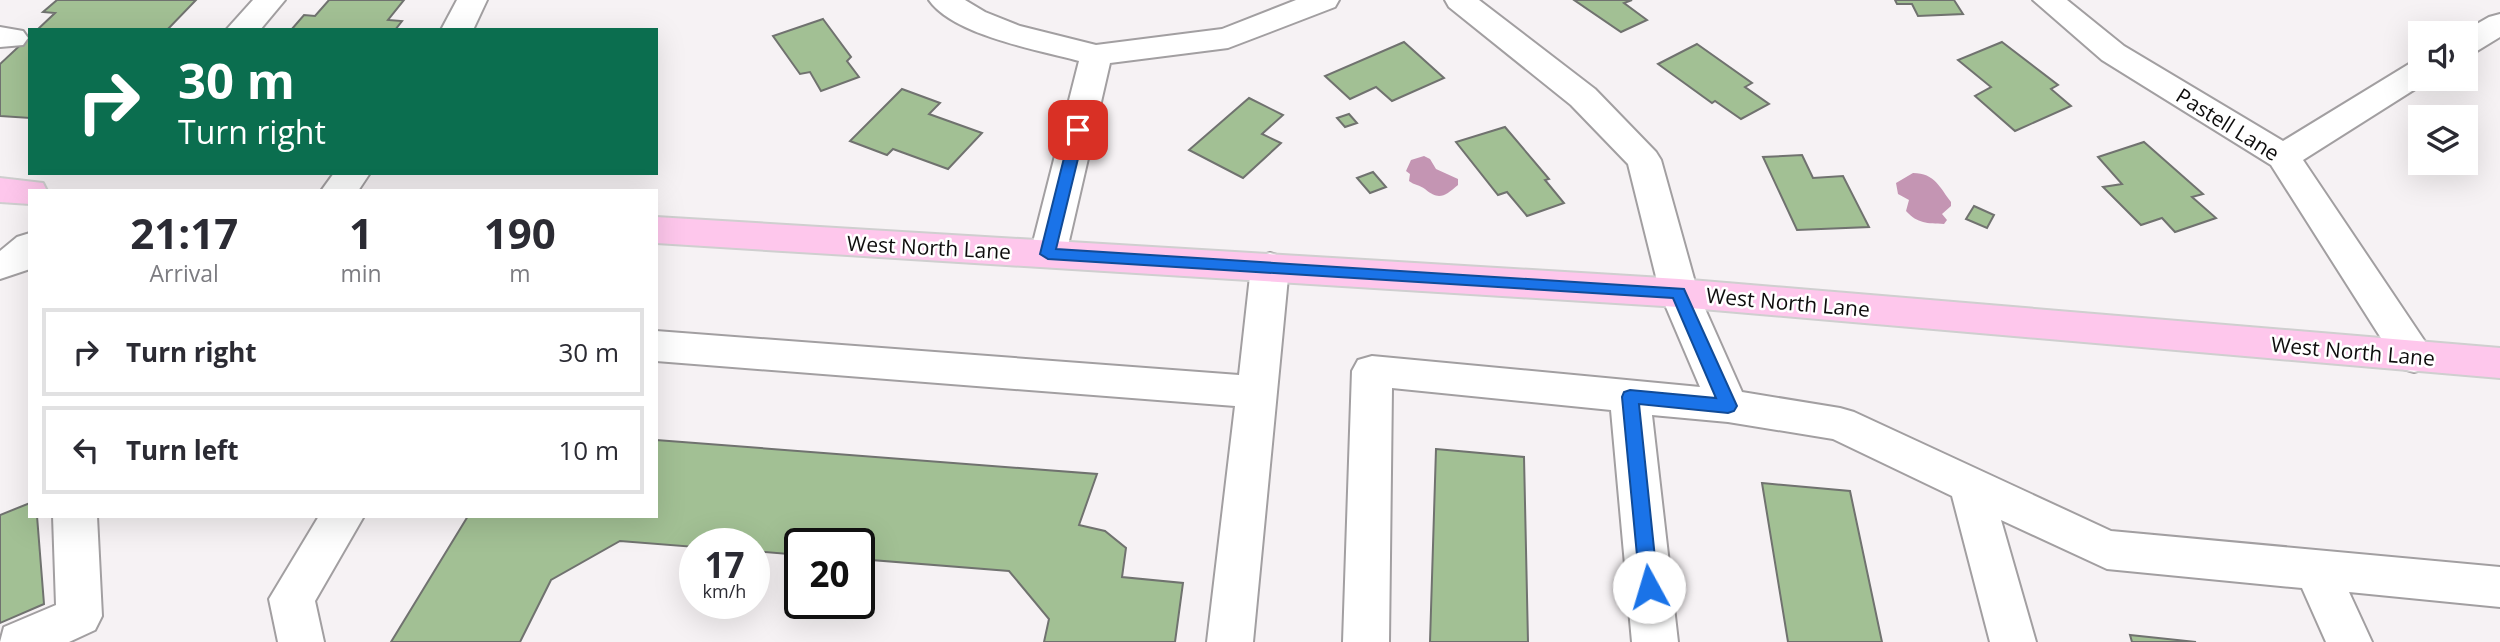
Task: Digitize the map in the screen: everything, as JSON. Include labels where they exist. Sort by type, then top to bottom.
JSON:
[{"type":"main road","points":[[0,190],[28,192]]},
{"type":"main road","name":"West North Lane","points":[[658,230],[1679,293],[2500,363]]},
{"type":"street","points":[[244,28],[270,0]]},
{"type":"street","points":[[458,28],[472,0]]},
{"type":"street","points":[[944,0],[974,19],[1009,33],[1096,55],[1228,38],[1324,0]]},
{"type":"street","points":[[1460,0],[1583,97],[1644,160],[1679,293],[1728,406]]},
{"type":"street","name":"Pastell Lane","points":[[2048,0],[2113,53],[2283,157],[2414,356]]},
{"type":"street","points":[[2478,37],[2500,24]]},
{"type":"street","points":[[1048,254],[1096,55]]},
{"type":"street","points":[[2283,157],[2408,79]]},
{"type":"street","points":[[341,189],[351,175]]},
{"type":"street","points":[[0,265],[16,260],[28,248]]},
{"type":"street","points":[[1230,642],[1270,267]]},
{"type":"street","points":[[658,346],[1255,392]]},
{"type":"street","points":[[1366,642],[1372,371],[1728,406],[1839,424],[2107,550],[2500,587]]},
{"type":"street","points":[[1630,397],[1654,642]]},
{"type":"street","points":[[1970,485],[2013,642]]},
{"type":"street","points":[[20,642],[79,616],[75,518]]},
{"type":"street","points":[[301,642],[292,599],[337,518]]},
{"type":"street","points":[[2316,570],[2349,642]]},
{"type":"shaded area","points":[[1424,156],[1430,159],[1436,169],[1458,179],[1458,185],[1446,194],[1438,196],[1409,181],[1410,174],[1406,171],[1411,160]]},
{"type":"shaded area","points":[[1913,173],[1932,178],[1951,202],[1951,206],[1942,214],[1947,220],[1944,224],[1919,221],[1906,211],[1909,200],[1898,194],[1896,183]]},
{"type":"building","points":[[57,0],[196,0],[169,28],[39,28],[55,13],[43,12]]},
{"type":"building","points":[[329,0],[404,0],[388,20],[402,21],[397,28],[293,28],[304,15],[315,16]]},
{"type":"building","points":[[1574,0],[1632,0],[1624,3],[1647,20],[1621,32]]},
{"type":"building","points":[[1895,0],[1954,0],[1963,14],[1918,16],[1912,4],[1897,4]]},
{"type":"building","points":[[823,19],[851,57],[847,61],[859,77],[821,91],[810,72],[800,74],[773,36]]},
{"type":"building","points":[[28,38],[28,118],[0,116],[0,64]]},
{"type":"building","points":[[1404,42],[1444,78],[1392,101],[1376,87],[1350,99],[1325,76]]},
{"type":"building","points":[[2002,42],[2058,85],[2051,89],[2071,106],[2015,131],[1975,96],[1991,87],[1958,60]]},
{"type":"building","points":[[1697,44],[1752,83],[1745,87],[1769,104],[1741,119],[1715,101],[1712,103],[1658,64]]},
{"type":"building","points":[[902,89],[940,103],[929,114],[982,133],[948,169],[893,149],[887,155],[850,141]]},
{"type":"building","points":[[1249,98],[1283,115],[1262,134],[1281,143],[1243,178],[1189,150]]},
{"type":"building","points":[[1349,114],[1357,123],[1345,127],[1337,118]]},
{"type":"building","points":[[1505,127],[1549,179],[1545,180],[1564,203],[1527,216],[1507,192],[1498,195],[1456,142]]},
{"type":"building","points":[[2144,142],[2203,194],[2192,197],[2216,218],[2175,232],[2162,218],[2141,225],[2103,187],[2122,184],[2098,157]]},
{"type":"building","points":[[1802,155],[1813,178],[1843,176],[1869,227],[1797,230],[1763,157]]},
{"type":"building","points":[[1373,172],[1386,187],[1370,193],[1357,178]]},
{"type":"building","points":[[1974,206],[1994,215],[1987,228],[1966,219]]},
{"type":"building","points":[[658,440],[1097,474],[1079,525],[1105,531],[1126,548],[1122,577],[1183,583],[1175,642],[1044,642],[1049,619],[1009,571],[875,560],[875,528],[784,528],[784,554],[770,552],[770,528],[679,528],[679,546],[620,541],[551,580],[520,642],[391,642],[467,518],[658,518]]},
{"type":"building","points":[[1436,449],[1524,457],[1528,642],[1430,642]]},
{"type":"building","points":[[1762,483],[1850,491],[1882,642],[1788,642]]},
{"type":"building","points":[[28,504],[28,518],[37,518],[44,604],[0,623],[0,515]]},
{"type":"building","points":[[2130,635],[2196,642],[2132,642]]},
{"type":"route","points":[[1078,130],[1048,254],[1679,293],[1728,406],[1630,397],[1649,587]]}]
